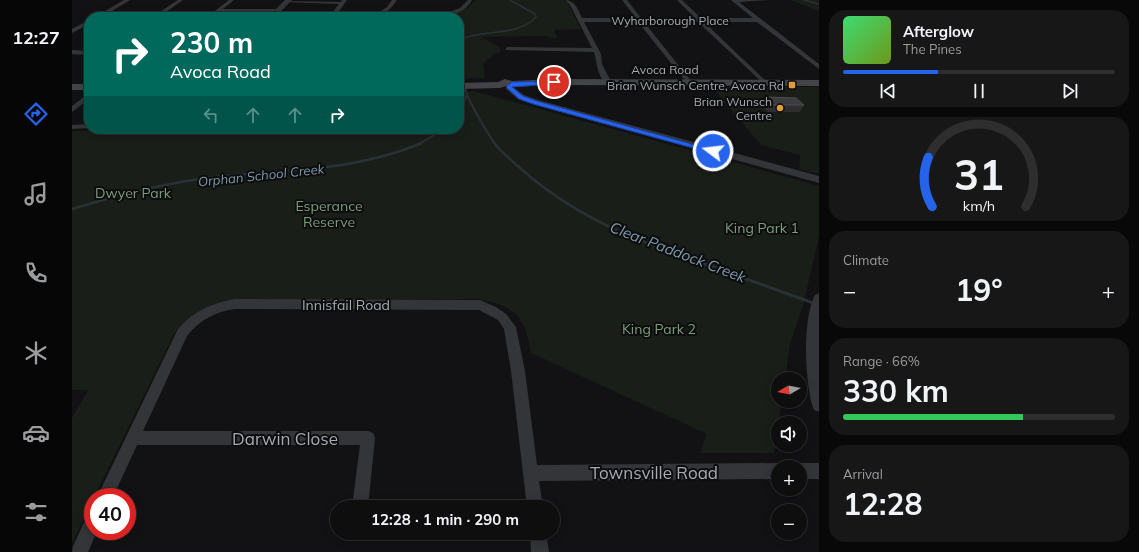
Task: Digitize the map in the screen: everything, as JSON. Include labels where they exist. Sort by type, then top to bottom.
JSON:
[{"type":"main road","name":"Avoca Road","points":[[464,86],[608,82],[819,83]]},
{"type":"main road","points":[[72,87],[84,87]]},
{"type":"street","points":[[107,12],[128,0]]},
{"type":"street","points":[[163,12],[182,0]]},
{"type":"street","points":[[218,11],[232,0]]},
{"type":"street","points":[[383,12],[389,8],[395,0]]},
{"type":"street","points":[[453,12],[469,4],[470,0]]},
{"type":"street","points":[[567,0],[572,4],[596,50],[600,66],[608,82]]},
{"type":"street","points":[[624,0],[689,82]]},
{"type":"street","points":[[679,0],[765,83]]},
{"type":"street","points":[[734,0],[766,0]]},
{"type":"street","points":[[734,0],[819,67]]},
{"type":"street","points":[[218,11],[277,11],[288,1],[344,2]]},
{"type":"street","points":[[336,12],[344,2]]},
{"type":"street","name":"Wyharborough Place","points":[[580,20],[760,20]]},
{"type":"street","points":[[72,31],[84,25]]},
{"type":"street","points":[[72,28],[79,28]]},
{"type":"street","points":[[508,49],[596,50]]},
{"type":"street","points":[[72,57],[75,53]]},
{"type":"street","points":[[507,85],[521,97],[535,102],[819,180]]},
{"type":"street","points":[[72,110],[84,99]]},
{"type":"street","points":[[72,102],[80,103]]},
{"type":"street","points":[[72,126],[84,126]]},
{"type":"street","points":[[819,298],[814,319],[813,351],[815,394],[819,405]]},
{"type":"street","name":"Innisfail Road","points":[[108,488],[182,333],[196,318],[219,306],[235,304],[480,306],[492,310],[502,316],[510,327],[534,500]]},
{"type":"street","name":"Darwin Close","points":[[132,438],[368,438],[361,500]]},
{"type":"street","name":"Townsville Road","points":[[531,473],[771,471]]},
{"type":"street","points":[[807,471],[819,471]]},
{"type":"street","points":[[79,552],[85,540]]},
{"type":"street","points":[[539,540],[540,552]]},
{"type":"green space","points":[[475,0],[562,0],[567,2],[581,29],[554,30],[557,38],[549,38],[548,36],[481,37],[499,47],[501,52],[494,54],[483,64],[485,78],[464,79],[464,12],[456,12],[468,8]]},
{"type":"green space","points":[[791,0],[819,0],[819,11]]},
{"type":"green space","points":[[712,87],[819,87],[819,174],[799,169],[800,155],[761,145]]},
{"type":"green space","points":[[474,91],[819,186],[819,236],[803,306],[790,344],[786,372],[771,372],[771,408],[781,408],[780,416],[771,416],[771,452],[774,453],[700,453],[707,434],[531,353],[525,329],[521,320],[508,308],[489,301],[476,299],[229,300],[212,305],[198,312],[186,321],[174,334],[99,488],[84,488],[84,518],[72,543],[72,418],[88,390],[72,390],[72,131],[84,131],[84,134],[464,134],[464,92]]},
{"type":"building","points":[[765,97],[796,98],[804,105],[773,105]]},
{"type":"waterway","name":"Orphan School Creek","points":[[464,38],[478,34],[519,28],[528,24],[536,17],[535,14],[510,0]]},
{"type":"waterway","points":[[804,0],[819,4]]},
{"type":"waterway","name":"Clear Paddock Creek","points":[[464,84],[471,103],[495,144]]},
{"type":"waterway","name":"Orphan School Creek","points":[[464,102],[467,95]]},
{"type":"waterway","name":"Orphan School Creek","points":[[419,144],[436,134]]},
{"type":"waterway","name":"Orphan School Creek","points":[[72,209],[142,190],[214,177],[319,168],[345,164],[396,152],[422,143]]},
{"type":"waterway","name":"Clear Paddock Creek","points":[[495,144],[534,180],[567,204],[622,233],[660,248]]},
{"type":"waterway","name":"Clear Paddock Creek","points":[[657,247],[819,305]]},
{"type":"place","name":"Brian Wunsch Centre, Avoca Rd","points":[[792,85]]},
{"type":"place","name":"Brian Wunsch Centre","points":[[780,108]]},
{"type":"route","points":[[554,82],[512,84],[509,87],[512,92],[535,102],[713,151]]},
{"type":"park label","name":"Dwyer Park","points":[[133,193]]},
{"type":"park label","name":"Esperance Reserve","points":[[329,214]]},
{"type":"park label","name":"King Park 1","points":[[762,228]]},
{"type":"park label","name":"King Park 2","points":[[659,329]]}]
